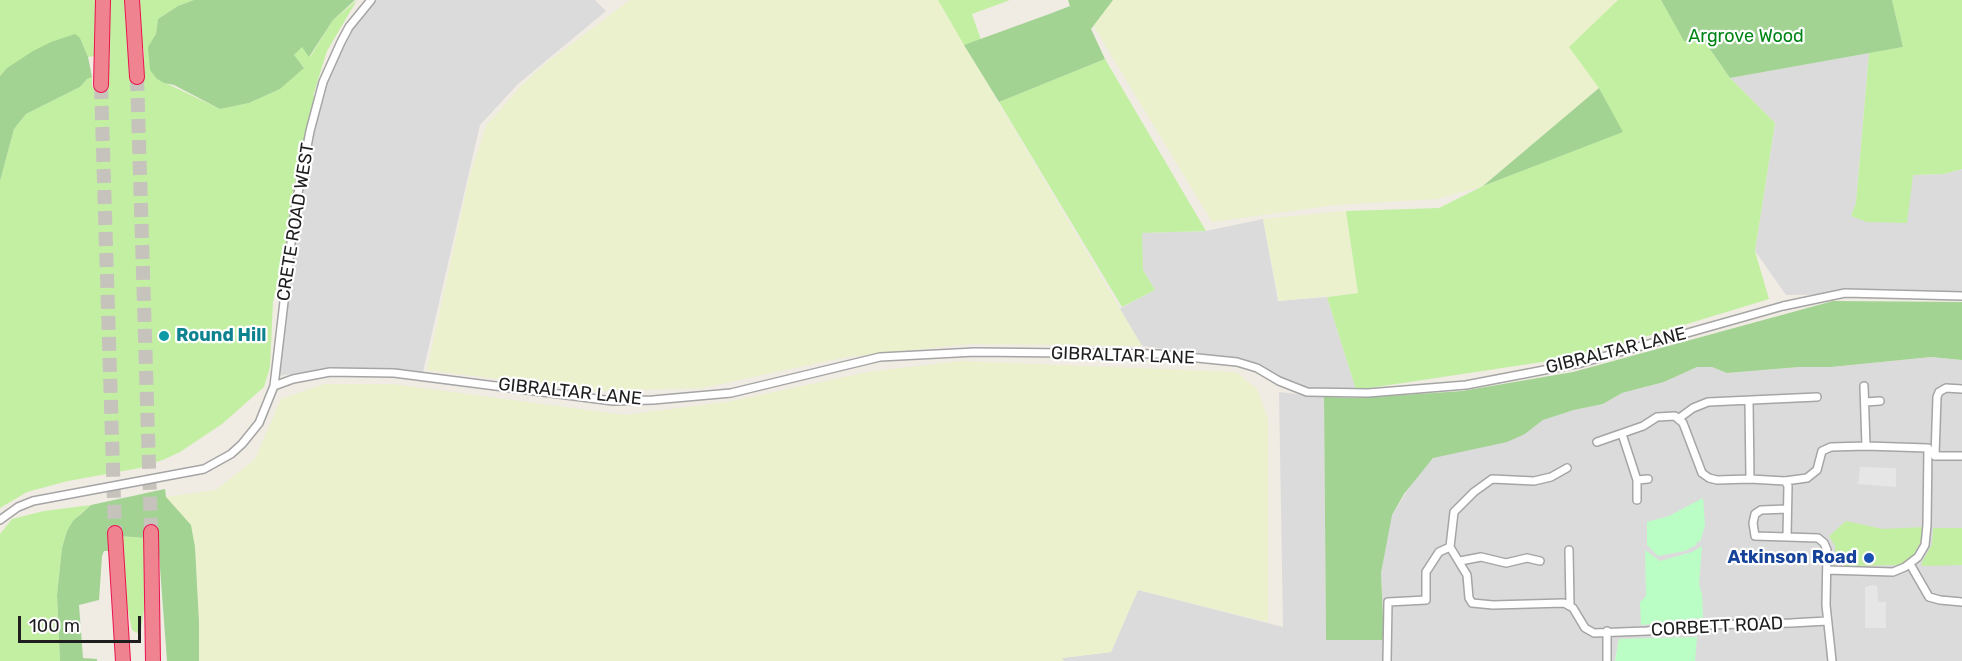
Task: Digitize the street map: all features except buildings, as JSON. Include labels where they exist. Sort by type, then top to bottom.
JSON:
[{"type":"highway","points":[[101,85],[103,0]]},
{"type":"highway","points":[[132,0],[137,77]]},
{"type":"highway","points":[[152,531],[153,661]]},
{"type":"highway","points":[[115,533],[123,661]]},
{"type":"street","name":"CRETE ROAD WEST","points":[[0,520],[18,507],[33,501],[189,473],[218,462],[242,444],[259,423],[274,386],[295,209],[310,131],[323,82],[340,42],[371,0]]},
{"type":"street","name":"GIBRALTAR LANE","points":[[274,386],[292,379],[330,372],[394,373],[613,400],[653,400],[731,393],[880,357],[975,352],[1158,354],[1237,362],[1257,368],[1279,381],[1307,392],[1368,393],[1466,385],[1581,363],[1783,306],[1845,293],[1962,296]]},
{"type":"street","points":[[1864,387],[1866,446]]},
{"type":"street","points":[[1935,456],[1938,394],[1946,388],[1962,388]]},
{"type":"street","points":[[1678,419],[1692,408],[1708,402],[1817,398]]},
{"type":"street","points":[[1865,402],[1880,401]]},
{"type":"street","points":[[1749,402],[1750,479]]},
{"type":"street","points":[[1597,442],[1622,434],[1661,416],[1675,416],[1685,428],[1700,469],[1706,476],[1717,480],[1803,479],[1812,476],[1817,470],[1821,453],[1827,448],[1866,446],[1928,448],[1935,456],[1962,456]]},
{"type":"street","points":[[1622,434],[1637,480],[1637,500]]},
{"type":"street","points":[[1827,570],[1893,572],[1910,564],[1918,557],[1924,545],[1927,525],[1928,448]]},
{"type":"street","points":[[1567,468],[1540,480],[1496,478],[1487,481],[1454,512],[1450,547],[1467,575],[1469,598],[1474,604],[1564,603],[1570,605]]},
{"type":"street","points":[[1637,480],[1648,479]]},
{"type":"street","points":[[1785,481],[1788,486],[1787,537]]},
{"type":"street","points":[[1787,509],[1761,510],[1755,514],[1753,524],[1755,536],[1814,537],[1822,540],[1827,550],[1827,621],[1832,661]]},
{"type":"street","points":[[1380,602],[1426,600],[1426,572],[1439,552],[1450,547]]},
{"type":"street","points":[[1569,550],[1570,605],[1585,628],[1594,633],[1607,632],[1606,661]]},
{"type":"street","points":[[1460,561],[1481,557],[1506,563],[1527,558],[1540,561]]},
{"type":"street","points":[[1910,564],[1929,597],[1962,602]]},
{"type":"street","points":[[1387,661],[1388,602]]},
{"type":"street","name":"CORBETT ROAD","points":[[1607,632],[1647,632],[1703,625],[1827,621]]},
{"type":"shaded area","points":[[377,0],[595,0],[606,11],[518,84],[480,125],[423,372],[304,372],[279,376],[299,205],[324,90],[359,18]]},
{"type":"shaded area","points":[[1869,53],[1856,203],[1851,216],[1913,175],[1944,174],[1962,169],[1962,294],[1786,295],[1755,251],[1775,123],[1730,78]]},
{"type":"shaded area","points":[[1263,219],[1278,301],[1327,297],[1356,390],[1305,388],[1234,358],[1142,346],[1119,309],[1155,290],[1143,270],[1141,233],[1206,231]]},
{"type":"shaded area","points":[[1931,357],[1962,360],[1962,661],[1694,661],[1619,639],[1615,661],[1064,661],[1062,658],[1111,652],[1138,590],[1283,627],[1279,392],[1324,397],[1326,640],[1384,639],[1381,573],[1390,518],[1416,477],[1436,455],[1525,434],[1543,420],[1603,404],[1622,393],[1664,382],[1697,367],[1712,367],[1727,373],[1799,367],[1831,367]]},
{"type":"shaded area","points":[[1860,467],[1896,468],[1896,487],[1858,484]]},
{"type":"shaded area","points":[[1877,586],[1878,602],[1886,602],[1886,628],[1865,628],[1865,587]]},
{"type":"green space","points":[[0,0],[194,0],[178,6],[158,19],[153,42],[157,79],[220,109],[249,103],[280,89],[304,67],[293,56],[302,46],[310,57],[333,20],[357,0],[327,51],[313,96],[317,95],[307,130],[287,244],[273,302],[270,367],[264,387],[222,424],[180,452],[165,459],[140,468],[68,481],[27,492],[0,508],[0,181],[14,129],[26,114],[80,87],[92,77],[92,87],[107,87],[110,54],[88,57],[80,38],[7,68],[0,76]],"holes":[[[144,49],[144,79],[133,80],[128,50]]]},
{"type":"green space","points":[[194,0],[355,0],[333,20],[309,57],[302,47],[294,55],[304,68],[280,89],[249,103],[220,109],[174,85],[164,83],[157,79],[150,70],[148,47],[156,34],[158,19],[178,6]]},
{"type":"green space","points":[[630,0],[938,0],[1142,346],[970,344],[846,357],[702,388],[591,391],[427,370],[469,178],[486,126],[522,85],[545,64]]},
{"type":"green space","points":[[938,0],[1010,0],[972,14],[981,40],[964,45]]},
{"type":"green space","points":[[1068,0],[1113,0],[1091,29],[1105,59],[999,102],[964,45],[1070,6]]},
{"type":"green space","points":[[1113,0],[1618,0],[1570,47],[1599,88],[1483,186],[1437,199],[1334,205],[1212,222],[1093,25]]},
{"type":"green space","points":[[1618,0],[1661,0],[1684,40],[1705,42],[1730,78],[1775,123],[1755,251],[1769,299],[1582,356],[1356,390],[1327,297],[1358,293],[1346,211],[1439,208],[1483,186],[1622,132],[1599,88],[1569,47]]},
{"type":"green space","name":"Argrove Wood","points":[[1661,0],[1892,0],[1903,47],[1730,78],[1705,42],[1684,41]]},
{"type":"green space","points":[[1892,0],[1962,0],[1962,169],[1944,174],[1913,175],[1907,223],[1867,222],[1851,216],[1856,203],[1869,53],[1903,47]]},
{"type":"green space","points":[[75,34],[80,38],[88,57],[92,77],[80,87],[26,114],[14,129],[0,181],[0,76],[7,68],[33,51]]},
{"type":"green space","points":[[1105,59],[1206,231],[1142,233],[1143,270],[1155,290],[1122,307],[999,102]]},
{"type":"green space","points":[[1599,88],[1623,132],[1483,186]]},
{"type":"green space","points":[[1346,211],[1358,293],[1279,301],[1263,219]]},
{"type":"green space","points":[[1833,301],[1962,302],[1962,360],[1931,357],[1831,367],[1799,367],[1727,373],[1712,367],[1697,367],[1664,382],[1622,393],[1603,404],[1543,420],[1525,434],[1507,442],[1433,458],[1404,494],[1392,515],[1381,573],[1384,640],[1326,640],[1324,397],[1358,398],[1462,391],[1573,372]]},
{"type":"green space","points":[[961,361],[1236,372],[1257,389],[1268,419],[1268,622],[1138,590],[1111,652],[1062,658],[1064,661],[199,661],[195,547],[190,525],[165,497],[216,490],[255,459],[281,399],[324,384],[392,384],[625,415],[732,401],[868,372]]},
{"type":"green space","points":[[165,489],[166,497],[191,525],[195,547],[199,661],[167,661],[158,541],[155,530],[145,538],[110,533],[109,551],[104,551],[102,556],[99,600],[79,605],[83,658],[97,659],[97,661],[60,661],[57,595],[62,548],[73,521],[91,505]]},
{"type":"green space","points":[[1703,498],[1705,525],[1700,542],[1698,541],[1696,545],[1685,551],[1658,556],[1647,545],[1647,522],[1669,516]]},
{"type":"green space","points":[[91,505],[80,514],[67,531],[62,548],[57,595],[60,661],[0,661],[0,534],[12,519],[44,511]]},
{"type":"green space","points":[[1846,521],[1883,529],[1923,527],[1921,541],[1914,555],[1899,565],[1843,566],[1836,562],[1835,546],[1829,536]]},
{"type":"green space","points":[[1933,528],[1962,528],[1962,565],[1923,566],[1921,564],[1932,544]]},
{"type":"green space","points":[[119,536],[145,538],[145,605],[141,628],[137,633],[132,630],[122,579]]},
{"type":"green space","points":[[1702,546],[1699,584],[1702,594],[1703,618],[1641,625],[1640,602],[1646,596],[1645,550],[1660,561],[1692,552]]},
{"type":"green space","points":[[1697,637],[1695,661],[1615,661],[1619,639]]},
{"type":"tunnel","points":[[137,77],[151,532]]},
{"type":"tunnel","points":[[101,85],[115,533]]},
{"type":"place","name":"Round Hill","points":[[164,336]]},
{"type":"place","name":"Atkinson Road","points":[[1869,558]]}]
